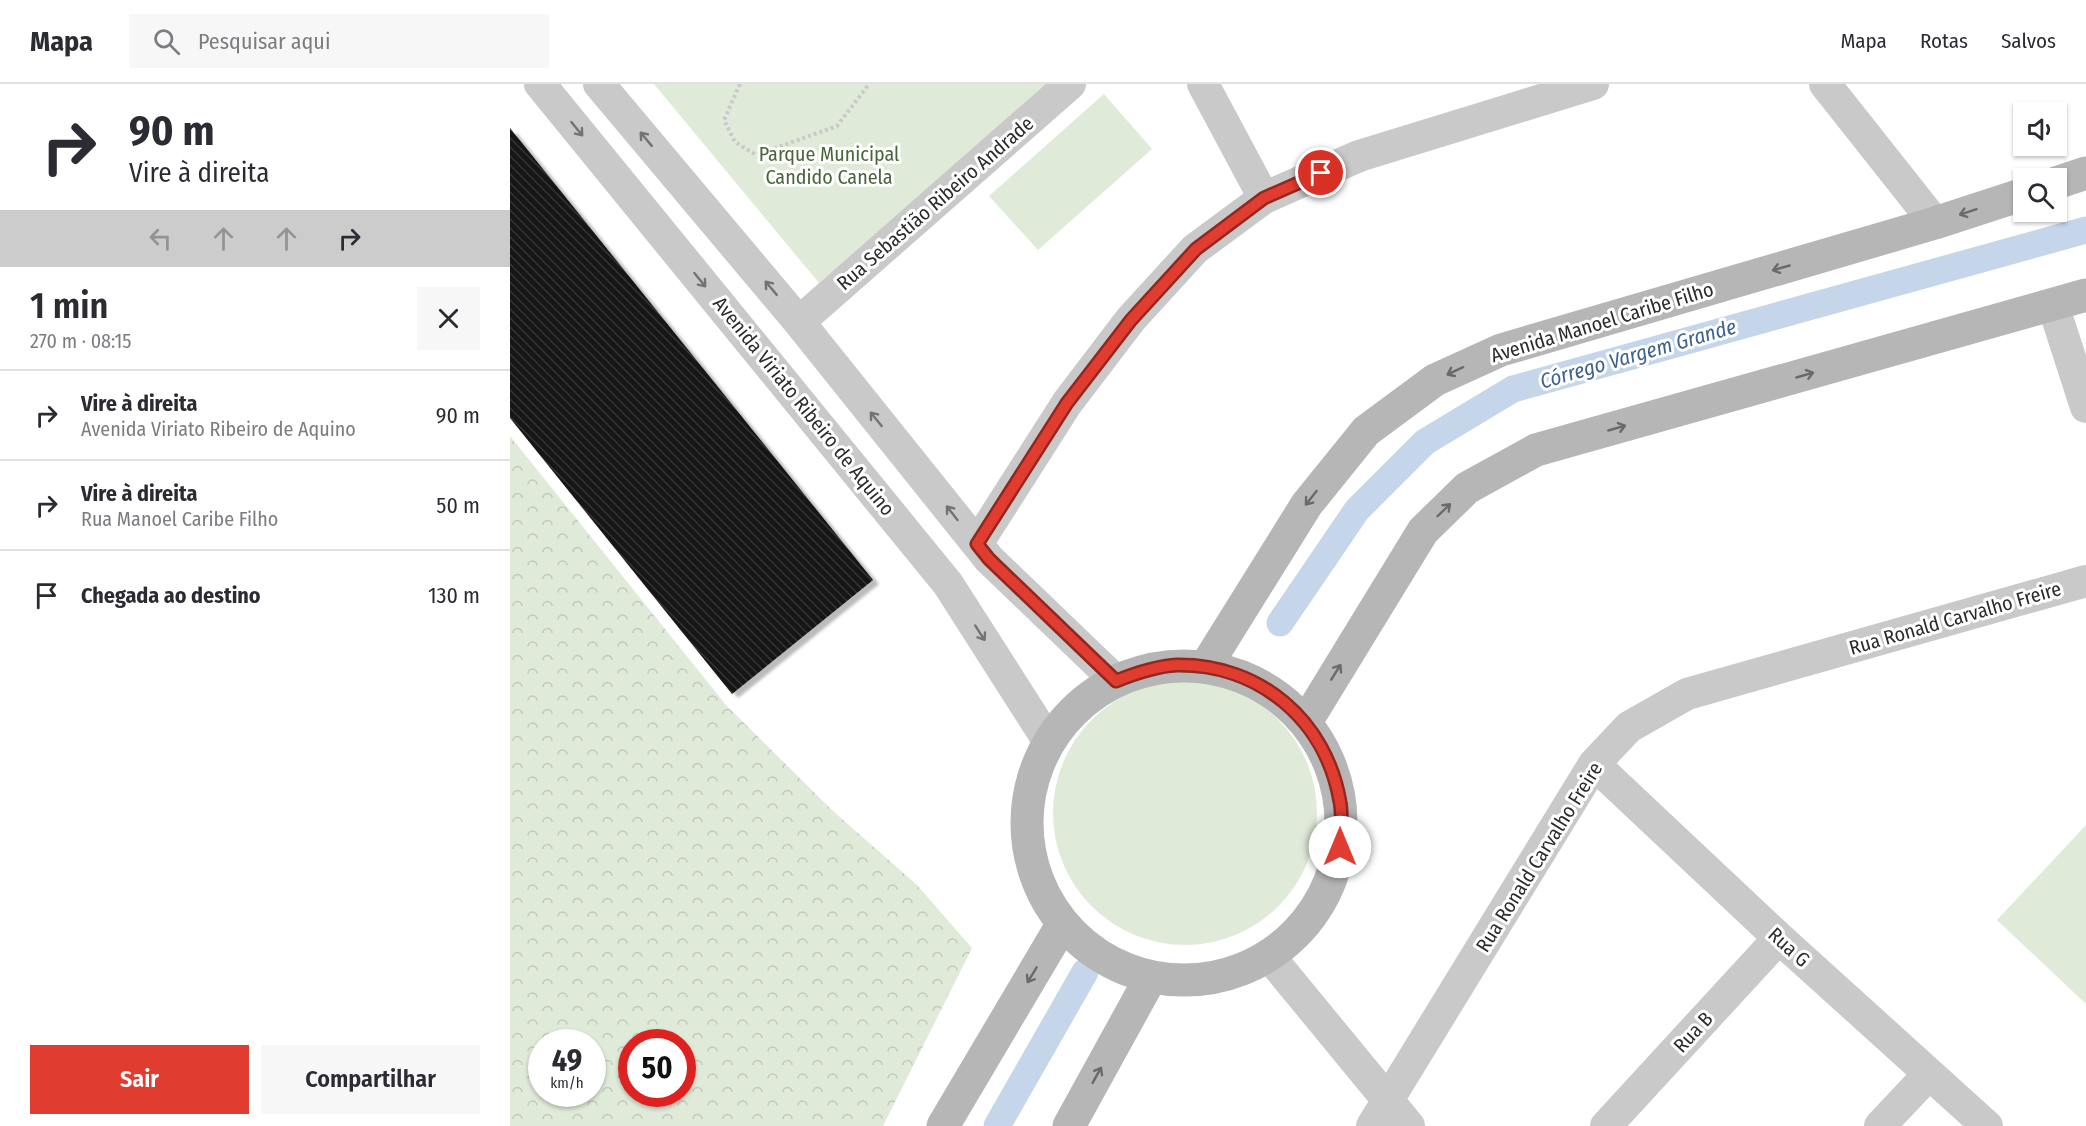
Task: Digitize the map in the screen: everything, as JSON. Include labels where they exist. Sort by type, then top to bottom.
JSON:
[{"type":"main road","points":[[2067,179],[2086,173]]},
{"type":"main road","name":"Avenida Manoel Caribe Filho","points":[[1206,666],[1306,504],[1366,431],[1435,380],[1502,350],[1935,223],[2013,198]]},
{"type":"main road","points":[[1306,722],[1423,531],[1467,488],[1536,450],[2086,295]]},
{"type":"main road","points":[[1176,665],[1206,666],[1244,676],[1278,695],[1306,722],[1329,760],[1340,803],[1340,847],[1327,890],[1303,927],[1270,957],[1212,980],[1150,979],[1102,959],[1062,925],[1037,883],[1026,836],[1030,787],[1049,742],[1078,706],[1116,681],[1145,670],[1176,665]]},
{"type":"main road","points":[[943,1126],[1062,925]]},
{"type":"main road","points":[[1069,1126],[1150,979]]},
{"type":"street","name":"Avenida Viriato Ribeiro de Aquino","points":[[540,84],[948,584],[1049,742]]},
{"type":"street","points":[[599,84],[800,322],[989,559],[1116,681]]},
{"type":"street","name":"Rua Sebastião Ribeiro Andrade","points":[[800,322],[1070,84]]},
{"type":"street","points":[[1203,84],[1264,198]]},
{"type":"street","points":[[977,544],[1067,403],[1131,320],[1196,249],[1264,198],[1359,156],[1593,84]]},
{"type":"street","points":[[1825,84],[1935,223]]},
{"type":"street","points":[[2053,305],[2086,407]]},
{"type":"street","name":"Rua Ronald Carvalho Freire","points":[[1380,1114],[1594,764],[1629,727],[1687,694],[2086,581]]},
{"type":"street","name":"Rua G","points":[[1594,764],[1779,938],[1987,1126]]},
{"type":"street","name":"Rua B","points":[[1606,1126],[1779,938]]},
{"type":"street","points":[[1270,957],[1380,1114],[1409,1126]]},
{"type":"street","points":[[1880,1126],[1929,1074]]},
{"type":"path","points":[[740,84],[724,120],[735,142],[756,155],[837,126],[870,84]]},
{"type":"green space","name":"Parque Municipal Candido Canela","points":[[654,84],[1050,84],[819,283]]},
{"type":"green space","points":[[1104,94],[1152,149],[1038,250],[989,196]]},
{"type":"green space","points":[[510,436],[726,705],[833,811],[917,885],[972,948],[883,1126],[510,1126]]},
{"type":"green space","points":[[1172,681],[1198,681],[1223,686],[1247,696],[1279,719],[1295,739],[1307,762],[1315,787],[1317,813],[1315,839],[1307,864],[1295,887],[1279,907],[1259,923],[1223,940],[1198,945],[1172,945],[1147,940],[1123,930],[1091,907],[1075,887],[1058,851],[1053,826],[1053,800],[1058,775],[1068,751],[1091,719],[1111,703],[1147,686]]},
{"type":"green space","points":[[2086,825],[2086,1004],[1997,920]]},
{"type":"building","points":[[510,128],[873,580],[732,694],[510,418]]},
{"type":"waterway","name":"Córrego Vargem Grande","points":[[1280,623],[1357,510],[1425,442],[1513,389],[2086,230]]},
{"type":"waterway","name":"Córrego Vargem Grande","points":[[997,1126],[1085,972]]},
{"type":"route","points":[[1321,173],[1264,198],[1196,249],[1131,320],[1067,403],[977,544],[989,559],[1116,681],[1145,670],[1176,665],[1206,666],[1244,676],[1278,695],[1306,722],[1329,760],[1340,803],[1340,847]]}]
